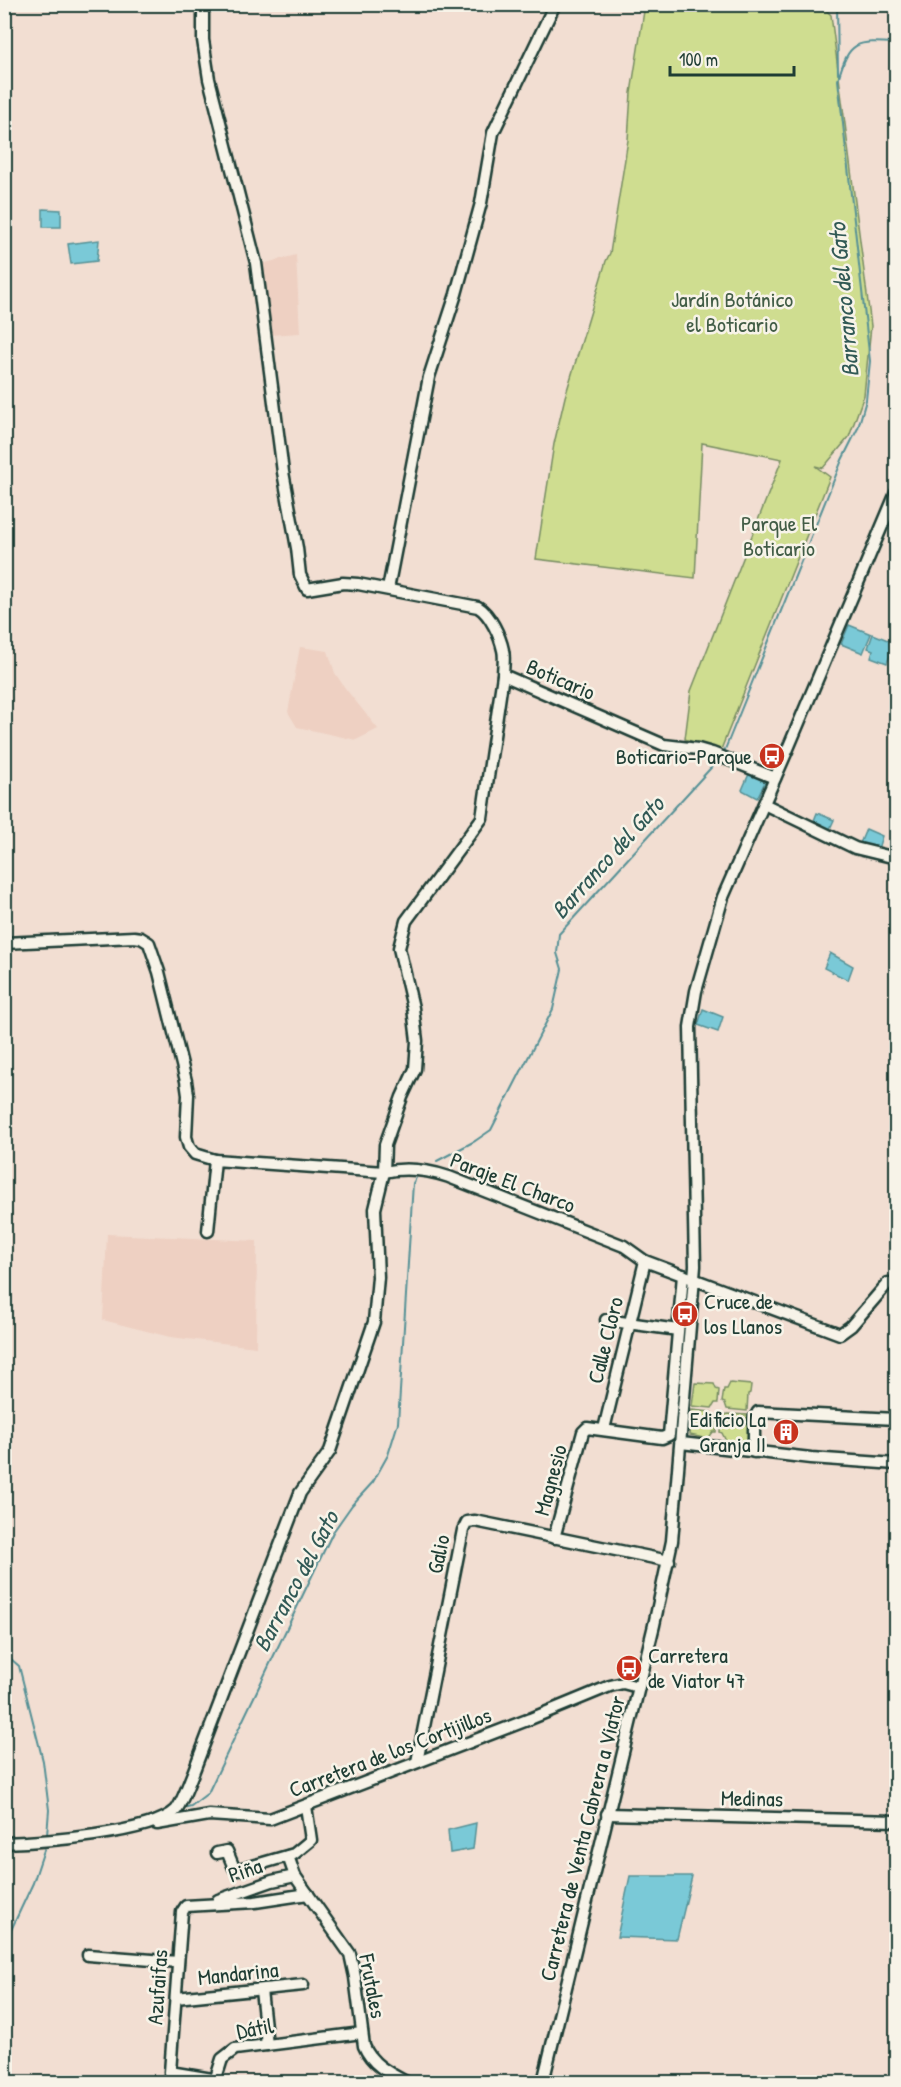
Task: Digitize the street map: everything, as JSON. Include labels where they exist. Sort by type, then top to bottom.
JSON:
[{"type":"street","name":"Boticario","points":[[203,4],[203,40],[209,79],[256,263],[283,472],[303,585],[307,589],[343,583],[388,589],[478,607],[484,610],[501,642],[504,651],[503,675],[664,745],[712,753],[775,778]]},
{"type":"street","points":[[388,589],[429,377],[456,294],[481,203],[494,133],[555,4]]},
{"type":"street","name":"Carretera de Venta Cabrera a Viator","points":[[543,2082],[669,1561],[694,1280],[690,1027],[696,991],[723,897],[897,493]]},
{"type":"street","points":[[148,1825],[176,1810],[194,1773],[300,1493],[330,1451],[374,1322],[378,1277],[375,1209],[384,1172],[385,1145],[402,1097],[416,1069],[417,1041],[413,1008],[399,948],[406,921],[482,818],[503,675]]},
{"type":"street","points":[[764,804],[855,848],[897,858]]},
{"type":"street","points":[[4,943],[134,937],[149,943],[159,972],[186,1081],[188,1095],[186,1137],[189,1147],[195,1154],[214,1160],[208,1231]]},
{"type":"street","name":"Paraje El Charco","points":[[214,1160],[384,1172],[399,1168],[442,1175],[624,1246],[645,1261],[840,1334],[851,1326],[888,1283],[897,1283]]},
{"type":"street","name":"Calle Cloro","points":[[604,1430],[645,1261]]},
{"type":"street","points":[[604,1430],[662,1438],[669,1435],[683,1275]]},
{"type":"street","points":[[606,1320],[678,1330]]},
{"type":"street","points":[[754,1452],[754,1419],[758,1412],[897,1419]]},
{"type":"street","name":"Magnesio","points":[[554,1538],[583,1432],[587,1428],[604,1430]]},
{"type":"street","points":[[681,1443],[754,1452],[897,1464]]},
{"type":"street","name":"Galio","points":[[417,1762],[458,1552],[467,1522],[475,1521],[669,1561]]},
{"type":"street","name":"Carretera de los Cortijillos","points":[[4,1843],[59,1840],[209,1815],[270,1819],[610,1686],[623,1683],[639,1687]]},
{"type":"street","points":[[217,1854],[226,1851],[234,1868],[239,1870],[294,1854],[311,1840],[306,1806]]},
{"type":"street","name":"Medinas","points":[[607,1814],[897,1821]]},
{"type":"street","name":"Frutales","points":[[288,1856],[295,1876],[350,1954],[356,1977],[362,2033],[368,2056],[376,2064],[406,2082]]},
{"type":"street","name":"Piña","points":[[207,1903],[272,1881],[295,1876]]},
{"type":"street","points":[[207,1903],[255,1902],[308,1894]]},
{"type":"street","name":"Azufaifas","points":[[170,2072],[182,1912],[186,1906],[207,1903]]},
{"type":"street","points":[[88,1955],[178,1962]]},
{"type":"street","name":"Mandarina","points":[[176,1998],[303,1985]]},
{"type":"street","points":[[261,1990],[267,2045]]},
{"type":"street","name":"Dátil","points":[[170,2072],[216,2078],[222,2059],[235,2049],[362,2033]]},
{"type":"shaded area","points":[[296,255],[300,333],[270,335],[262,264]]},
{"type":"shaded area","points":[[300,647],[328,651],[335,673],[378,729],[356,740],[297,727],[288,712]]},
{"type":"shaded area","points":[[107,1234],[257,1241],[256,1347],[170,1337],[103,1320]]},
{"type":"green space","name":"Jardín Botánico el Boticario","points":[[808,4],[824,8],[831,15],[871,326],[864,395],[849,437],[823,468],[815,466],[830,477],[720,752],[685,739],[691,691],[782,459],[702,443],[695,578],[536,559],[554,444],[565,397],[610,253],[628,140],[631,93],[645,5]]},
{"type":"green space","points":[[695,1383],[714,1384],[719,1390],[718,1403],[715,1403],[712,1408],[692,1406]]},
{"type":"green space","points":[[730,1383],[751,1385],[747,1411],[727,1409],[725,1403],[722,1402],[724,1389],[727,1389]]},
{"type":"green space","points":[[692,1410],[711,1412],[714,1418],[717,1418],[716,1432],[713,1432],[708,1439],[690,1435]]},
{"type":"green space","points":[[727,1414],[749,1415],[747,1443],[726,1441],[720,1432],[721,1419]]},
{"type":"water","points":[[43,209],[61,210],[61,227],[43,227]]},
{"type":"water","points":[[99,240],[97,261],[71,264],[68,244]]},
{"type":"water","points":[[849,625],[871,634],[863,653],[841,644]]},
{"type":"water","points":[[873,634],[895,643],[887,663],[871,657],[873,650],[868,648]]},
{"type":"water","points":[[749,774],[765,782],[757,798],[742,790]]},
{"type":"water","points":[[817,813],[834,820],[829,831],[813,823]]},
{"type":"water","points":[[866,829],[882,836],[878,849],[859,846]]},
{"type":"water","points":[[830,953],[853,966],[848,980],[824,968]]},
{"type":"water","points":[[703,1009],[723,1017],[718,1032],[698,1025]]},
{"type":"water","points":[[476,1823],[473,1849],[450,1853],[448,1830]]},
{"type":"water","points":[[630,1876],[692,1876],[677,1939],[617,1937]]},
{"type":"waterway","points":[[837,4],[838,74]]},
{"type":"waterway","name":"Barranco del Gato","points":[[724,752],[842,460],[858,428],[866,400],[870,361],[838,80],[846,57],[856,46],[872,42],[896,43]]},
{"type":"waterway","name":"Barranco del Gato","points":[[437,1161],[491,1130],[553,1009],[562,969],[557,953],[559,934],[719,759]]},
{"type":"waterway","name":"Barranco del Gato","points":[[183,1808],[191,1806],[208,1793],[333,1532],[352,1505],[373,1482],[388,1455],[398,1423],[413,1183],[416,1178]]},
{"type":"waterway","points":[[4,1653],[19,1666],[43,1761],[49,1810],[47,1835]]},
{"type":"waterway","points":[[4,1945],[33,1883],[46,1844]]},
{"type":"place","name":"Boticario-Parque","points":[[772,756]]},
{"type":"place","name":"Cruce de los Llanos","points":[[685,1314]]},
{"type":"place","name":"Edificio La Granja II","points":[[786,1432]]},
{"type":"place","name":"Carretera de Viator 47","points":[[629,1668]]},
{"type":"park label","name":"Parque El Boticario","points":[[779,536]]}]
